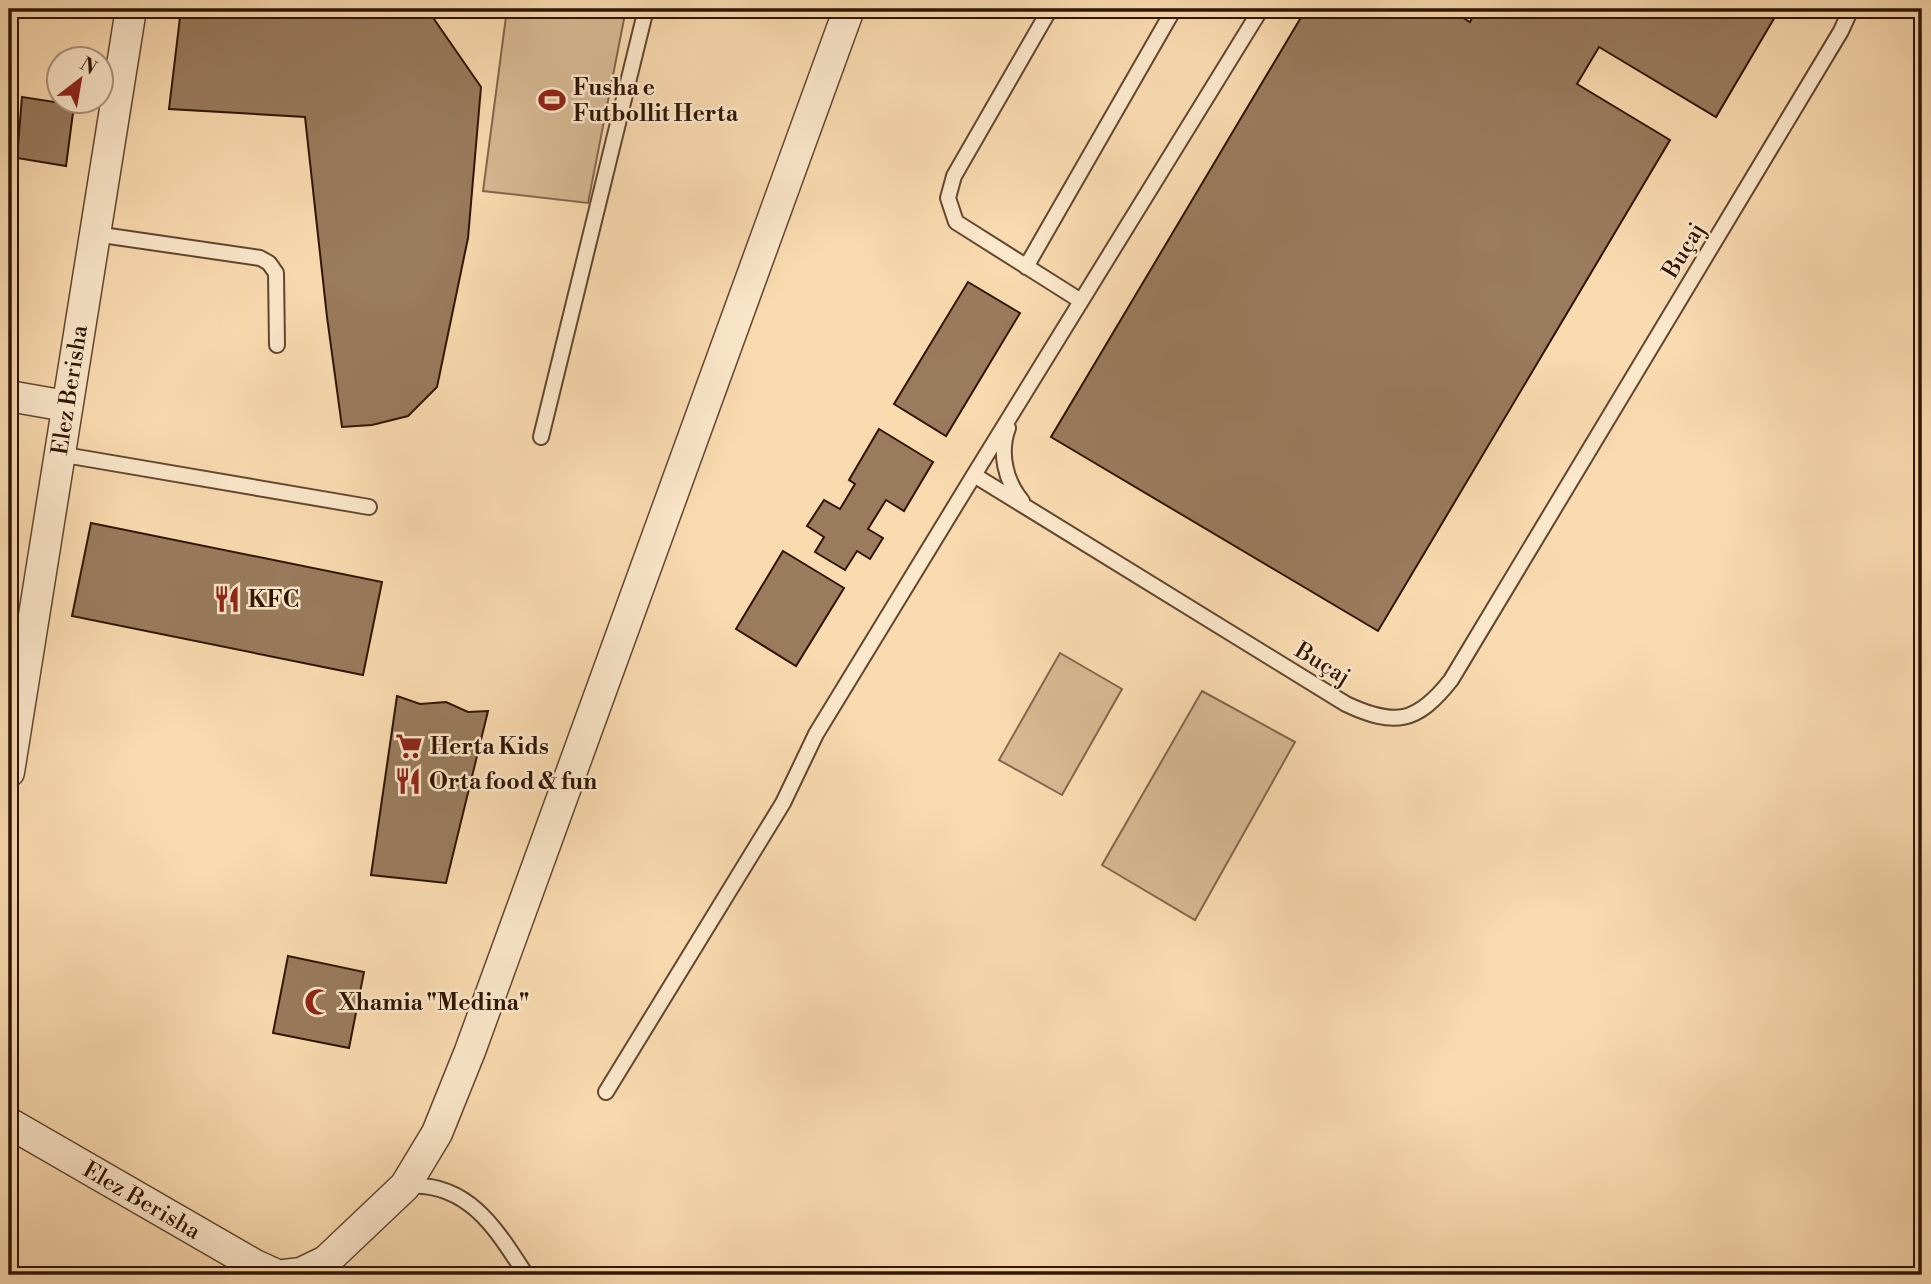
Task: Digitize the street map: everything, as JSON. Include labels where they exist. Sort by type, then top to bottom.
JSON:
[{"type":"street","name":"Elez Berisha","points":[[9,772],[131,9]]},
{"type":"street","points":[[284,1275],[301,1273],[326,1261],[405,1186],[437,1133],[470,1051],[849,9]]},
{"type":"street","points":[[9,396],[66,405]]},
{"type":"street","name":"Elez Berisha","points":[[9,1122],[255,1265],[277,1275]]},
{"type":"lane","points":[[541,437],[646,9]]},
{"type":"lane","points":[[1050,9],[954,176],[948,198],[956,222],[1081,300]]},
{"type":"lane","points":[[1026,267],[1174,9]]},
{"type":"lane","points":[[607,1091],[783,803],[816,734],[1261,9]]},
{"type":"lane","name":"Buçaj","points":[[974,475],[1346,704],[1367,714],[1387,719],[1406,717],[1424,708],[1451,680],[1841,31],[1851,9]]},
{"type":"lane","points":[[95,234],[260,258],[270,263],[276,273],[277,345]]},
{"type":"lane","points":[[1014,410],[1004,439],[1007,477],[1029,509]]},
{"type":"lane","points":[[59,454],[369,508]]},
{"type":"lane","points":[[405,1186],[438,1187],[466,1200],[481,1213],[505,1242],[526,1275]]},
{"type":"shaded area","name":"Fusha e Futbollit Herta","points":[[507,9],[626,9],[588,203],[483,191]]},
{"type":"shaded area","points":[[1060,653],[1122,689],[1062,795],[999,760]]},
{"type":"shaded area","points":[[1202,691],[1295,742],[1195,920],[1102,865]]},
{"type":"building","points":[[181,9],[427,9],[481,87],[468,238],[437,387],[408,416],[372,425],[342,427],[305,117],[169,109]]},
{"type":"building","points":[[1306,9],[1448,9],[1470,22],[1477,9],[1779,10],[1716,117],[1599,47],[1577,84],[1670,140],[1378,631],[1051,437]]},
{"type":"building","points":[[22,97],[46,101],[46,116],[73,116],[66,166],[17,158]]},
{"type":"building","points":[[968,282],[1020,313],[946,436],[894,404]]},
{"type":"building","points":[[879,429],[933,462],[904,511],[886,500],[868,529],[883,538],[870,559],[857,551],[845,570],[815,552],[824,537],[807,526],[824,500],[840,509],[855,484],[849,480]]},
{"type":"building","name":"KFC","points":[[91,523],[382,582],[363,675],[72,616]]},
{"type":"building","points":[[783,551],[844,588],[796,666],[736,629]]},
{"type":"building","points":[[397,696],[420,704],[446,702],[468,712],[488,711],[446,883],[371,875]]},
{"type":"building","name":"Xhamia \"Medina\"","points":[[288,956],[364,972],[349,1048],[273,1033]]},
{"type":"place","name":"Fusha e Futbollit Herta","points":[[552,100]]},
{"type":"place","name":"KFC","points":[[227,599]]},
{"type":"place","name":"Herta Kids","points":[[409,746]]},
{"type":"place","name":"Orta food & fun","points":[[408,781]]},
{"type":"place","name":"Xhamia \"Medina\"","points":[[318,1002]]}]
